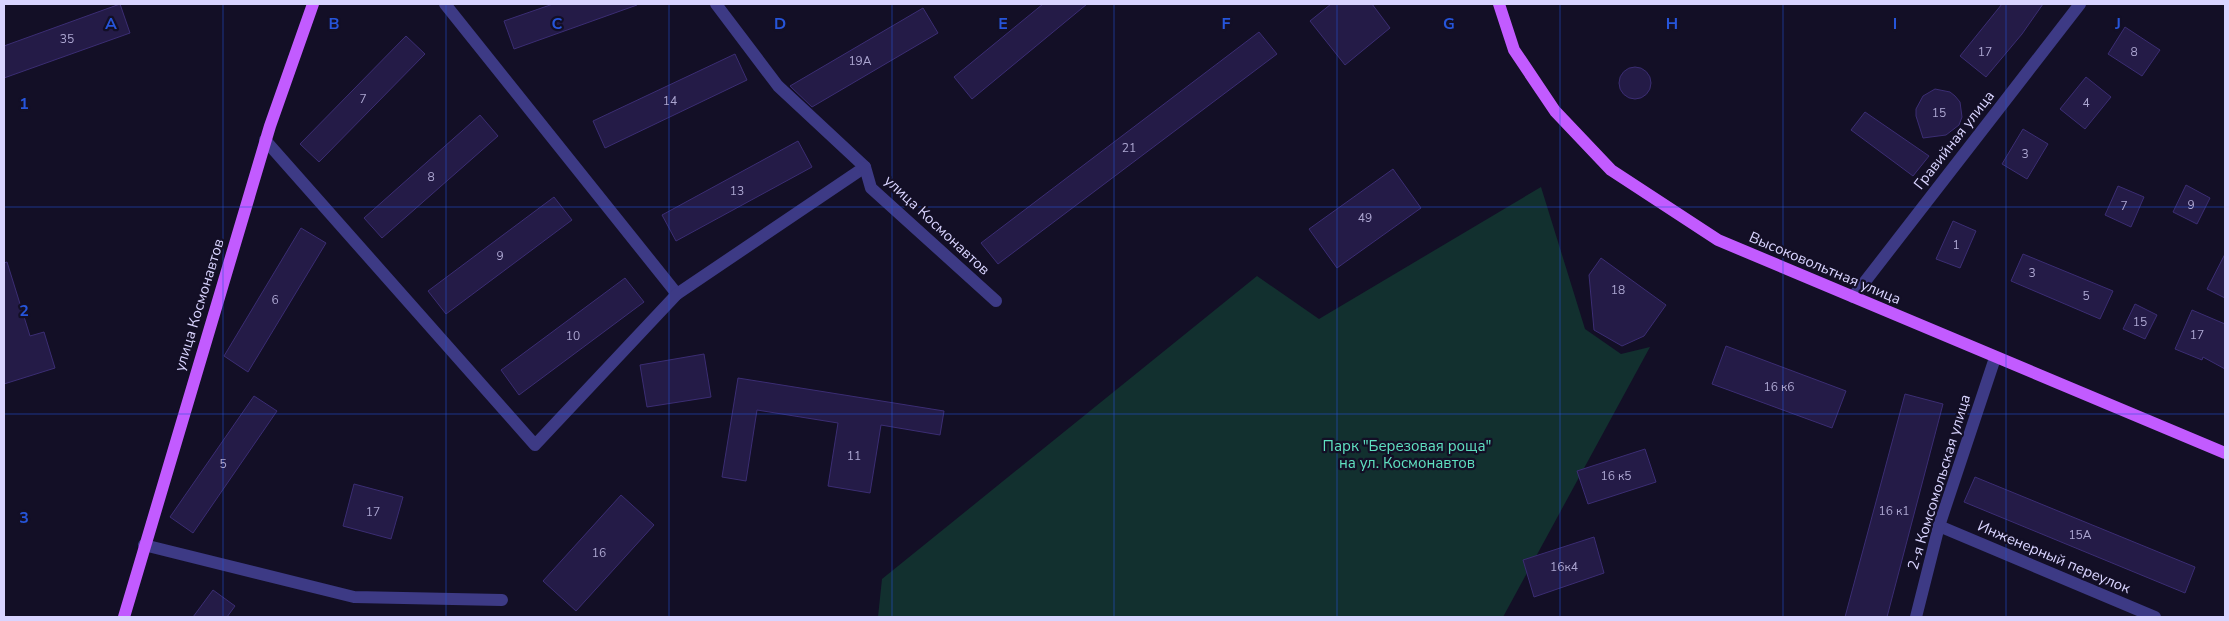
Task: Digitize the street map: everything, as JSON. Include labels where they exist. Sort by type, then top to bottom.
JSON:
[{"type":"main road","name":"улица Космонавтов","points":[[124,617],[144,544],[265,140],[313,4]]},
{"type":"main road","name":"Высоковольтная улица","points":[[1499,4],[1514,50],[1555,112],[1611,170],[1718,240],[1994,358],[2225,453]]},
{"type":"street","points":[[445,4],[677,294]]},
{"type":"street","points":[[265,140],[535,445],[677,294],[865,166],[778,86],[716,4]]},
{"type":"street","name":"Гравийная улица","points":[[1853,297],[2080,4]]},
{"type":"street","name":"улица Космонавтов","points":[[865,166],[871,188],[996,301]]},
{"type":"street","name":"2-я Комсомольская улица","points":[[1916,617],[1939,526],[1994,358]]},
{"type":"street","name":"Инженерный переулок","points":[[1939,526],[2155,617]]},
{"type":"street","points":[[144,544],[354,597],[502,600]]},
{"type":"green space","name":"Парк \"Березовая роща\" на ул. Космонавтов","points":[[1541,187],[1585,329],[1621,354],[1650,347],[1503,617],[878,617],[882,579],[1257,276],[1319,319]]},
{"type":"building","points":[[120,4],[130,33],[4,78],[4,46]]},
{"type":"building","points":[[553,4],[637,5],[514,49],[504,21]]},
{"type":"building","points":[[1043,4],[1087,4],[972,99],[954,77]]},
{"type":"building","points":[[1331,4],[1372,4],[1390,28],[1345,65],[1310,21]]},
{"type":"building","points":[[2002,4],[2043,4],[2022,34],[1986,77],[1960,56]]},
{"type":"building","points":[[923,8],[938,33],[812,107],[790,86]]},
{"type":"building","points":[[2125,27],[2160,50],[2142,76],[2108,54]]},
{"type":"building","points":[[1259,32],[1277,54],[998,264],[981,243]]},
{"type":"building","points":[[406,36],[425,54],[319,162],[300,144]]},
{"type":"building","points":[[735,54],[747,80],[605,148],[593,121]]},
{"type":"building","points":[[1635,67],[1641,68],[1646,72],[1650,77],[1650,89],[1646,94],[1641,98],[1635,99],[1629,98],[1624,94],[1620,89],[1619,83],[1620,77],[1624,72],[1629,68]]},
{"type":"building","points":[[2086,77],[2111,97],[2085,129],[2060,109]]},
{"type":"building","points":[[1935,89],[1950,92],[1955,96],[1960,102],[1962,117],[1959,125],[1946,135],[1923,138],[1916,116],[1916,109],[1923,96]]},
{"type":"building","points":[[1865,112],[1929,156],[1913,176],[1851,130]]},
{"type":"building","points":[[480,115],[498,136],[382,238],[364,218]]},
{"type":"building","points":[[2023,129],[2048,144],[2027,179],[2002,164]]},
{"type":"building","points":[[798,141],[812,167],[676,241],[662,215]]},
{"type":"building","points":[[1393,169],[1421,208],[1337,268],[1309,229]]},
{"type":"building","points":[[2186,185],[2210,198],[2197,224],[2173,212]]},
{"type":"building","points":[[2118,186],[2144,197],[2131,227],[2105,215]]},
{"type":"building","points":[[554,197],[572,220],[446,314],[428,291]]},
{"type":"building","points":[[1953,221],[1976,231],[1960,268],[1936,259]]},
{"type":"building","points":[[301,228],[326,243],[248,372],[224,356]]},
{"type":"building","points":[[2023,254],[2113,291],[2100,319],[2011,281]]},
{"type":"building","points":[[2225,254],[2225,298],[2207,289]]},
{"type":"building","points":[[1601,258],[1666,305],[1644,336],[1622,346],[1594,330],[1589,275]]},
{"type":"building","points":[[7,262],[30,336],[44,332],[55,368],[4,384],[4,263]]},
{"type":"building","points":[[625,278],[644,302],[519,395],[501,370]]},
{"type":"building","points":[[2135,304],[2157,315],[2145,339],[2123,329]]},
{"type":"building","points":[[2192,310],[2225,324],[2225,369],[2203,357],[2202,360],[2175,349]]},
{"type":"building","points":[[1726,346],[1846,391],[1832,428],[1712,384]]},
{"type":"building","points":[[704,354],[711,397],[647,407],[640,365]]},
{"type":"building","points":[[738,378],[944,411],[940,435],[881,425],[870,493],[828,486],[838,423],[757,410],[746,481],[722,477]]},
{"type":"building","points":[[1905,394],[1943,404],[1887,617],[1845,617]]},
{"type":"building","points":[[254,396],[277,411],[193,533],[170,517]]},
{"type":"building","points":[[1645,449],[1656,482],[1588,504],[1577,471]]},
{"type":"building","points":[[1975,477],[2195,567],[2185,593],[1964,502]]},
{"type":"building","points":[[354,484],[403,497],[391,539],[343,526]]},
{"type":"building","points":[[621,495],[654,525],[576,611],[543,581]]},
{"type":"building","points":[[1594,537],[1604,573],[1534,597],[1523,560]]},
{"type":"building","points":[[213,590],[235,606],[227,617],[193,617]]}]
